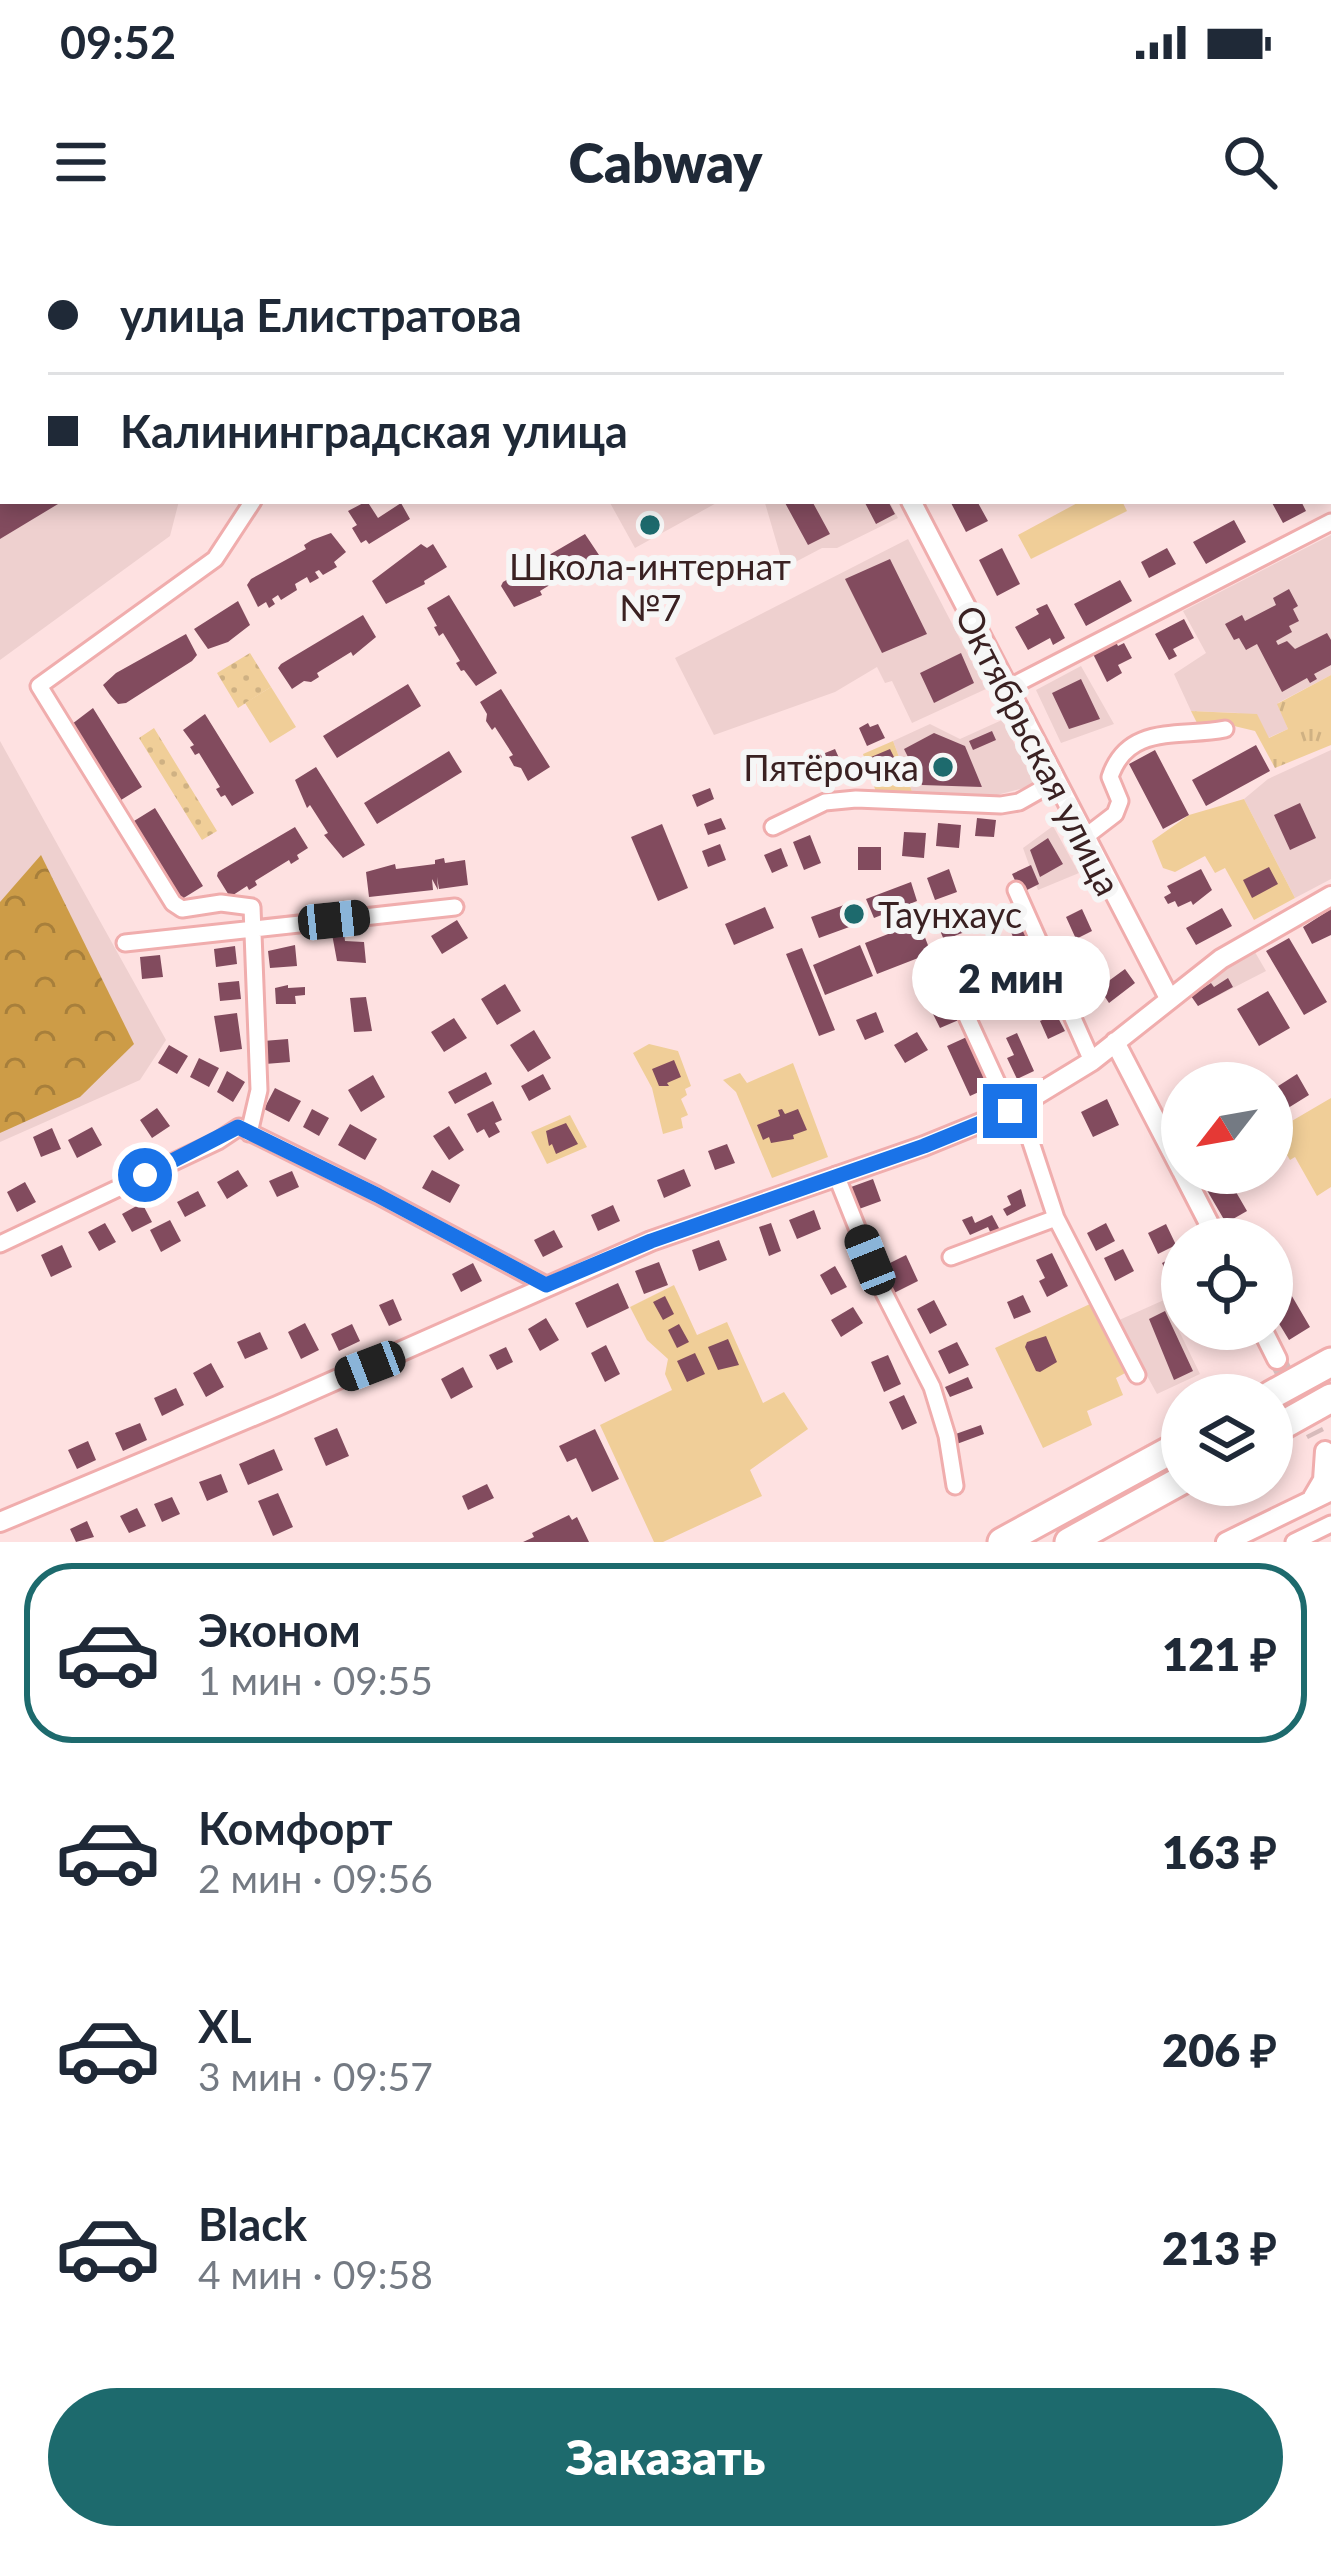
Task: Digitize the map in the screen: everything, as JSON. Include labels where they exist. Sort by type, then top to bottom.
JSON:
[{"type":"highway","points":[[1293,1383],[1331,1362]]},
{"type":"highway","points":[[1293,1420],[1331,1399]]},
{"type":"highway","points":[[1002,1542],[1161,1455]]},
{"type":"highway","points":[[1069,1542],[1161,1492]]},
{"type":"street","points":[[249,1133],[259,1090],[252,907],[220,903],[182,909],[173,903],[40,686],[215,559],[251,504]]},
{"type":"street","name":"Октябрьская улица","points":[[913,504],[1169,998]]},
{"type":"street","points":[[1008,688],[1331,522]]},
{"type":"street","points":[[1085,837],[1115,814],[1120,800],[1110,777],[1117,756],[1141,740],[1167,733],[1193,736],[1225,729]]},
{"type":"street","points":[[773,827],[825,802],[856,799],[1001,806],[1019,802],[1056,781]]},
{"type":"street","points":[[1016,890],[1092,1061]]},
{"type":"street","points":[[0,1522],[670,1234],[924,1146],[1014,1108],[1074,1074],[1221,959],[1331,896]]},
{"type":"street","points":[[125,943],[455,908]]},
{"type":"street","points":[[946,970],[1014,1108],[1055,1218],[1137,1375]]},
{"type":"street","points":[[1115,1042],[1161,1131]]},
{"type":"street","points":[[1074,1074],[1109,1066],[1131,1072]]},
{"type":"street","points":[[0,1244],[218,1141],[238,1127],[546,1285]]},
{"type":"street","points":[[836,1175],[880,1285],[932,1387],[955,1486]]},
{"type":"street","points":[[951,1257],[1055,1218]]},
{"type":"street","points":[[1272,1350],[1276,1359]]},
{"type":"street","points":[[1308,1502],[1323,1480],[1326,1452]]},
{"type":"street","points":[[1226,1542],[1331,1491]]},
{"type":"street","points":[[1294,1542],[1331,1524]]},
{"type":"shaded area","points":[[0,504],[178,504],[170,536],[0,660]]},
{"type":"shaded area","name":"Школа-интернат №7","points":[[611,504],[715,504],[635,548]]},
{"type":"shaded area","points":[[765,504],[891,504],[898,518],[837,548],[822,548],[784,568]]},
{"type":"shaded area","points":[[1331,535],[1331,675],[1278,703],[1288,729],[1268,738],[1239,713],[1191,711],[1174,674],[1206,653],[1183,611]]},
{"type":"shaded area","points":[[908,539],[986,689],[912,723],[892,681],[885,683],[877,667],[835,692],[714,735],[675,658]]},
{"type":"shaded area","points":[[1081,666],[1114,724],[1061,743],[1036,690]]},
{"type":"shaded area","points":[[1002,720],[1036,785],[993,796],[913,794],[893,741],[930,724],[960,739]]},
{"type":"shaded area","points":[[0,741],[166,1040],[140,1080],[0,1142]]},
{"type":"shaded area","points":[[1331,750],[1331,879],[1295,898],[1244,799],[1268,779]]},
{"type":"shaded area","points":[[1053,826],[1079,873],[1038,890],[1023,848]]},
{"type":"shaded area","points":[[1252,947],[1266,971],[1198,1006],[1190,994]]},
{"type":"shaded area","points":[[1161,1301],[1161,1350],[1188,1350],[1200,1374],[1161,1374],[1157,1394],[1117,1321]]},
{"type":"green space","points":[[1075,504],[1124,504],[1127,511],[1031,559],[1018,535]]},
{"type":"green space","points":[[250,653],[271,687],[238,708],[217,673]]},
{"type":"green space","points":[[1331,675],[1331,745],[1275,768],[1255,731],[1199,727],[1191,711],[1257,714],[1269,738],[1288,729],[1277,704]]},
{"type":"green space","points":[[271,687],[296,727],[270,743],[245,703]]},
{"type":"green space","points":[[154,728],[217,831],[202,840],[139,738]]},
{"type":"green space","points":[[893,741],[913,794],[876,792],[863,754]]},
{"type":"green space","points":[[1244,799],[1295,898],[1254,920],[1225,868],[1215,873],[1205,856],[1175,872],[1163,868],[1152,841],[1189,815]]},
{"type":"green space","points":[[41,855],[134,1044],[80,1097],[0,1133],[0,902]]},
{"type":"green space","points":[[649,1044],[678,1051],[691,1086],[681,1099],[688,1115],[681,1118],[683,1128],[663,1134],[652,1088],[633,1053]]},
{"type":"green space","points":[[793,1063],[828,1157],[772,1178],[736,1092],[723,1080],[740,1073],[747,1083]]},
{"type":"green space","points":[[1331,1098],[1331,1187],[1317,1196],[1293,1158],[1293,1120]]},
{"type":"green space","points":[[570,1115],[587,1147],[547,1164],[531,1132]]},
{"type":"green space","points":[[674,1285],[697,1335],[727,1322],[763,1403],[784,1392],[808,1429],[750,1470],[762,1496],[654,1542],[600,1425],[672,1390],[665,1374],[668,1359],[647,1340],[630,1307]]},
{"type":"green space","points":[[1090,1304],[1127,1372],[1116,1378],[1123,1395],[1087,1411],[1092,1425],[1043,1448],[995,1348]]},
{"type":"building","points":[[0,504],[58,504],[0,539]]},
{"type":"building","points":[[369,504],[378,518],[402,504],[410,519],[369,544],[361,543],[348,511]]},
{"type":"building","points":[[786,504],[814,504],[830,534],[808,545]]},
{"type":"building","points":[[866,504],[890,504],[895,514],[876,524]]},
{"type":"building","points":[[952,504],[979,504],[988,521],[966,532]]},
{"type":"building","points":[[1273,504],[1302,504],[1306,511],[1283,523]]},
{"type":"building","points":[[1234,520],[1246,542],[1206,564],[1193,542]]},
{"type":"building","points":[[331,533],[346,552],[334,562],[337,567],[323,575],[315,572],[319,578],[310,583],[307,577],[295,584],[297,590],[281,600],[278,595],[269,608],[266,602],[258,607],[247,585],[251,579]]},
{"type":"building","points":[[585,534],[599,555],[576,574],[574,570],[540,591],[542,595],[514,607],[503,582]]},
{"type":"building","points":[[421,544],[427,548],[433,544],[447,567],[386,604],[372,581]]},
{"type":"building","points":[[1002,548],[1020,584],[997,596],[979,560]]},
{"type":"building","points":[[1167,548],[1176,564],[1149,578],[1141,562]]},
{"type":"building","points":[[890,559],[927,634],[882,653],[845,579]]},
{"type":"building","points":[[1120,580],[1132,601],[1086,626],[1074,604]]},
{"type":"building","points":[[1289,589],[1299,621],[1289,626],[1292,632],[1276,641],[1278,645],[1287,641],[1295,649],[1327,633],[1331,665],[1314,674],[1317,679],[1310,683],[1307,678],[1282,692],[1257,644],[1246,650],[1225,624],[1242,615],[1245,621],[1276,605],[1273,598]]},
{"type":"building","points":[[449,595],[497,673],[476,686],[456,663],[460,661],[443,633],[439,636],[427,608]]},
{"type":"building","points":[[238,601],[250,625],[228,642],[208,649],[194,629]]},
{"type":"building","points":[[1047,604],[1065,638],[1053,645],[1050,638],[1028,650],[1015,627]]},
{"type":"building","points":[[363,615],[376,637],[353,656],[351,652],[317,673],[319,677],[311,682],[292,689],[278,668],[281,664]]},
{"type":"building","points":[[1184,619],[1194,638],[1173,649],[1177,656],[1169,660],[1155,634]]},
{"type":"building","points":[[186,634],[197,655],[192,661],[118,704],[103,685]]},
{"type":"building","points":[[1115,640],[1118,646],[1124,643],[1132,658],[1118,665],[1122,673],[1107,682],[1092,652]]},
{"type":"building","points":[[961,653],[974,683],[934,703],[920,673]]},
{"type":"building","points":[[1081,679],[1100,719],[1069,729],[1052,693]]},
{"type":"building","points":[[408,684],[421,706],[337,758],[323,736]]},
{"type":"building","points":[[501,689],[550,767],[528,781],[521,768],[514,766],[509,757],[513,755],[495,727],[492,730],[486,721],[480,702]]},
{"type":"building","points":[[93,708],[142,787],[121,800],[114,788],[110,791],[105,783],[109,781],[72,724]]},
{"type":"building","points":[[205,714],[254,793],[232,806],[225,795],[221,797],[216,789],[220,787],[183,730]]},
{"type":"building","points":[[868,723],[870,727],[878,724],[885,738],[867,746],[859,728]]},
{"type":"building","points":[[992,731],[996,740],[973,750],[969,741]]},
{"type":"building","name":"Пятёрочка","points":[[934,733],[965,746],[982,787],[922,785],[904,749]]},
{"type":"building","points":[[1256,745],[1270,771],[1206,806],[1192,780]]},
{"type":"building","points":[[835,749],[843,767],[829,774],[820,755]]},
{"type":"building","points":[[890,749],[898,765],[878,774],[871,757]]},
{"type":"building","points":[[1155,750],[1189,815],[1163,829],[1129,764]]},
{"type":"building","points":[[449,751],[462,772],[377,824],[364,803]]},
{"type":"building","points":[[805,758],[813,776],[787,783],[783,767]]},
{"type":"building","points":[[316,767],[365,845],[343,858],[324,835],[328,833],[310,805],[307,808],[295,780]]},
{"type":"building","points":[[710,788],[714,799],[697,807],[692,795]]},
{"type":"building","points":[[1300,803],[1316,838],[1290,850],[1274,815]]},
{"type":"building","points":[[155,808],[203,886],[182,899],[166,882],[170,880],[149,845],[145,848],[140,840],[144,838],[134,821]]},
{"type":"building","points":[[721,818],[726,829],[708,835],[704,824]]},
{"type":"building","points":[[977,818],[996,820],[994,837],[975,836]]},
{"type":"building","points":[[938,823],[961,825],[959,848],[936,846]]},
{"type":"building","points":[[662,824],[688,888],[658,901],[631,837]]},
{"type":"building","points":[[295,827],[308,848],[297,855],[299,859],[291,864],[289,860],[255,881],[257,885],[230,897],[218,872]]},
{"type":"building","points":[[904,832],[926,833],[924,858],[902,856]]},
{"type":"building","points":[[810,835],[821,863],[804,870],[793,842]]},
{"type":"building","points":[[1048,838],[1063,864],[1040,877],[1030,850]]},
{"type":"building","points":[[720,844],[726,860],[708,867],[702,851]]},
{"type":"building","points":[[858,847],[881,847],[881,870],[858,870]]},
{"type":"building","points":[[781,848],[788,866],[772,873],[764,855]]},
{"type":"building","points":[[444,858],[445,863],[465,860],[468,885],[439,889],[437,877],[438,890],[432,879],[433,890],[369,897],[366,872],[395,864],[396,869],[435,864]]},
{"type":"building","points":[[1031,865],[1039,884],[1021,893],[1012,874]]},
{"type":"building","points":[[1269,867],[1278,884],[1252,898],[1243,880]]},
{"type":"building","points":[[949,869],[957,892],[935,900],[927,878]]},
{"type":"building","points":[[1201,869],[1212,890],[1193,905],[1191,901],[1178,907],[1175,901],[1168,904],[1164,897],[1171,893],[1167,886]]},
{"type":"building","points":[[911,882],[917,901],[874,918],[866,899]]},
{"type":"building","points":[[855,901],[863,922],[819,938],[811,917]]},
{"type":"building","points":[[966,904],[975,928],[944,940],[934,916]]},
{"type":"building","points":[[765,907],[774,928],[734,945],[725,924]]},
{"type":"building","points":[[1222,908],[1232,926],[1196,945],[1186,928]]},
{"type":"building","points":[[1082,909],[1092,931],[1076,939],[1066,917]]},
{"type":"building","points":[[1331,909],[1331,935],[1312,944],[1303,927]]},
{"type":"building","points":[[457,920],[468,938],[442,954],[431,936]]},
{"type":"building","points":[[919,922],[931,953],[877,974],[865,943]]},
{"type":"building","points":[[1026,926],[1040,967],[1027,973],[1011,932]]},
{"type":"building","points":[[344,933],[345,941],[364,942],[366,963],[337,961],[332,934]]},
{"type":"building","points":[[1289,938],[1327,1002],[1304,1015],[1266,951]]},
{"type":"building","points":[[295,945],[297,966],[270,968],[268,951]]},
{"type":"building","points":[[860,945],[873,976],[825,995],[813,965]]},
{"type":"building","points":[[235,946],[237,964],[216,967],[214,949]]},
{"type":"building","points":[[802,948],[835,1030],[819,1036],[786,954]]},
{"type":"building","points":[[983,954],[993,976],[985,979],[992,993],[980,999],[964,963]]},
{"type":"building","points":[[160,955],[163,977],[142,979],[140,957]]},
{"type":"building","points":[[1125,969],[1135,983],[1109,1003],[1099,988]]},
{"type":"building","points":[[939,972],[961,1019],[940,1028],[917,982]]},
{"type":"building","points":[[1228,978],[1233,987],[1198,1006],[1191,996],[1211,983],[1214,987]]},
{"type":"building","points":[[1044,980],[1048,994],[1025,1000],[1021,986]]},
{"type":"building","points":[[239,981],[241,999],[220,1001],[218,983]]},
{"type":"building","points":[[505,984],[521,1011],[497,1025],[481,999]]},
{"type":"building","points":[[305,987],[305,995],[295,996],[296,1004],[276,1004],[275,988]]},
{"type":"building","points":[[1268,991],[1290,1028],[1259,1046],[1237,1009]]},
{"type":"building","points":[[366,997],[372,1031],[354,1032],[350,998]]},
{"type":"building","points":[[876,1012],[884,1032],[865,1040],[856,1020]]},
{"type":"building","points":[[237,1013],[242,1049],[220,1052],[214,1016]]},
{"type":"building","points":[[1056,1014],[1065,1031],[1048,1039],[1040,1021]]},
{"type":"building","points":[[454,1018],[467,1038],[444,1052],[431,1032]]},
{"type":"building","points":[[534,1030],[551,1058],[528,1072],[510,1045]]},
{"type":"building","points":[[917,1032],[928,1050],[905,1063],[894,1045]]},
{"type":"building","points":[[1017,1033],[1034,1071],[1017,1079],[1007,1058],[1014,1055],[1006,1038]]},
{"type":"building","points":[[969,1036],[992,1086],[970,1096],[947,1046]]},
{"type":"building","points":[[288,1039],[290,1062],[265,1064],[263,1041]]},
{"type":"building","points":[[169,1045],[188,1056],[177,1074],[158,1063]]},
{"type":"building","points":[[199,1058],[219,1068],[209,1087],[190,1077]]},
{"type":"building","points":[[674,1060],[681,1077],[669,1086],[659,1086],[652,1069]]},
{"type":"building","points":[[227,1071],[245,1082],[233,1102],[217,1092]]},
{"type":"building","points":[[486,1072],[492,1084],[455,1104],[448,1092]]},
{"type":"building","points":[[543,1074],[551,1089],[529,1101],[521,1086]]},
{"type":"building","points":[[1297,1074],[1309,1095],[1293,1105],[1293,1077]]},
{"type":"building","points":[[373,1075],[385,1097],[361,1112],[348,1090]]},
{"type":"building","points":[[275,1088],[301,1101],[289,1122],[264,1109]]},
{"type":"building","points":[[1107,1099],[1119,1125],[1093,1137],[1081,1112]]},
{"type":"building","points":[[493,1101],[502,1120],[495,1123],[500,1132],[489,1138],[484,1129],[477,1133],[467,1114]]},
{"type":"building","points":[[157,1108],[170,1126],[152,1138],[140,1120]]},
{"type":"building","points":[[312,1109],[329,1118],[319,1136],[303,1127]]},
{"type":"building","points":[[782,1109],[785,1114],[798,1109],[807,1130],[793,1135],[794,1139],[763,1140],[757,1125],[780,1116]]},
{"type":"building","points":[[566,1123],[578,1144],[556,1154],[546,1131]]},
{"type":"building","points":[[350,1124],[377,1139],[365,1160],[338,1145]]},
{"type":"building","points":[[449,1126],[464,1150],[449,1160],[433,1136]]},
{"type":"building","points":[[92,1127],[102,1145],[77,1158],[68,1140]]},
{"type":"building","points":[[52,1128],[61,1149],[41,1157],[33,1137]]},
{"type":"building","points":[[727,1144],[735,1163],[715,1170],[708,1151]]},
{"type":"building","points":[[684,1169],[691,1186],[664,1198],[657,1180]]},
{"type":"building","points":[[238,1170],[248,1186],[227,1199],[217,1182]]},
{"type":"building","points":[[432,1170],[460,1185],[450,1203],[422,1188]]},
{"type":"building","points":[[292,1171],[299,1187],[277,1197],[269,1181]]},
{"type":"building","points":[[873,1179],[881,1201],[859,1209],[851,1187]]},
{"type":"building","points":[[25,1182],[36,1202],[17,1212],[7,1192]]},
{"type":"building","points":[[1021,1189],[1026,1206],[1007,1216],[1003,1209],[1011,1205],[1007,1196]]},
{"type":"building","points":[[198,1191],[206,1206],[185,1217],[177,1202]]},
{"type":"building","points":[[1209,1194],[1237,1194],[1247,1211],[1223,1218]]},
{"type":"building","points":[[142,1203],[152,1222],[132,1232],[122,1214]]},
{"type":"building","points":[[613,1205],[620,1221],[598,1231],[591,1215]]},
{"type":"building","points":[[814,1210],[821,1229],[797,1239],[789,1220]]},
{"type":"building","points":[[992,1215],[1000,1230],[991,1234],[988,1227],[970,1235],[962,1220],[972,1216],[975,1223]]},
{"type":"building","points":[[170,1220],[181,1241],[161,1252],[150,1230]]},
{"type":"building","points":[[105,1223],[116,1242],[99,1251],[88,1232]]},
{"type":"building","points":[[771,1223],[781,1251],[769,1256],[759,1227]]},
{"type":"building","points":[[1106,1223],[1115,1241],[1096,1251],[1087,1233]]},
{"type":"building","points":[[1161,1226],[1161,1252],[1158,1254],[1148,1233]]},
{"type":"building","points":[[554,1230],[563,1247],[543,1257],[534,1240]]},
{"type":"building","points":[[719,1240],[727,1260],[699,1271],[692,1250]]},
{"type":"building","points":[[62,1245],[72,1267],[51,1277],[41,1255]]},
{"type":"building","points":[[1123,1249],[1134,1271],[1115,1281],[1104,1258]]},
{"type":"building","points":[[1052,1253],[1068,1286],[1047,1297],[1036,1260]]},
{"type":"building","points":[[906,1255],[918,1281],[892,1294],[880,1268]]},
{"type":"building","points":[[659,1262],[668,1285],[644,1294],[635,1271]]},
{"type":"building","points":[[473,1263],[482,1281],[461,1292],[452,1274]]},
{"type":"building","points":[[835,1266],[847,1287],[831,1295],[820,1275]]},
{"type":"building","points":[[618,1283],[629,1308],[587,1328],[575,1303]]},
{"type":"building","points":[[1023,1295],[1031,1312],[1014,1319],[1007,1302]]},
{"type":"building","points":[[665,1296],[674,1314],[663,1320],[653,1302]]},
{"type":"building","points":[[1293,1298],[1310,1327],[1293,1338]]},
{"type":"building","points":[[393,1299],[402,1320],[389,1326],[379,1305]]},
{"type":"building","points":[[934,1300],[947,1325],[930,1334],[917,1309]]},
{"type":"building","points":[[853,1307],[863,1323],[841,1337],[831,1320]]},
{"type":"building","points":[[1161,1313],[1161,1348],[1149,1319]]},
{"type":"building","points":[[546,1318],[559,1340],[540,1351],[528,1329]]},
{"type":"building","points":[[305,1323],[319,1350],[301,1359],[288,1332]]},
{"type":"building","points":[[352,1324],[360,1341],[339,1351],[331,1334]]},
{"type":"building","points":[[679,1324],[689,1342],[677,1348],[668,1330]]},
{"type":"building","points":[[260,1332],[268,1349],[245,1359],[237,1342]]},
{"type":"building","points":[[1046,1336],[1057,1362],[1040,1372],[1025,1347]]},
{"type":"building","points":[[728,1339],[739,1365],[718,1370],[708,1347]]},
{"type":"building","points":[[957,1342],[969,1365],[949,1374],[938,1351]]},
{"type":"building","points":[[606,1345],[620,1374],[605,1382],[591,1353]]},
{"type":"building","points":[[506,1347],[513,1362],[497,1370],[489,1355]]},
{"type":"building","points":[[1162,1350],[1183,1350],[1193,1371],[1172,1374]]},
{"type":"building","points":[[695,1353],[705,1374],[687,1382],[677,1361]]},
{"type":"building","points":[[888,1355],[901,1384],[884,1392],[871,1362]]},
{"type":"building","points":[[211,1363],[224,1387],[206,1397],[193,1373]]},
{"type":"building","points":[[463,1367],[473,1387],[451,1399],[441,1379]]},
{"type":"building","points":[[968,1377],[973,1388],[950,1397],[945,1387]]},
{"type":"building","points":[[176,1388],[184,1405],[162,1416],[154,1398]]},
{"type":"building","points":[[904,1395],[917,1423],[902,1430],[889,1402]]},
{"type":"building","points":[[140,1423],[147,1440],[123,1451],[115,1433]]},
{"type":"building","points":[[981,1425],[984,1434],[954,1445],[950,1436]]},
{"type":"building","points":[[337,1428],[349,1456],[326,1466],[314,1438]]},
{"type":"building","points":[[595,1429],[619,1479],[592,1492],[576,1458],[567,1462],[559,1446]]},
{"type":"building","points":[[88,1441],[96,1460],[77,1469],[68,1450]]},
{"type":"building","points":[[274,1449],[283,1470],[248,1485],[239,1464]]},
{"type":"building","points":[[221,1474],[228,1492],[207,1501],[199,1482]]},
{"type":"building","points":[[487,1484],[494,1498],[468,1510],[462,1496]]},
{"type":"building","points":[[278,1493],[293,1527],[273,1536],[258,1501]]},
{"type":"building","points":[[172,1497],[180,1514],[162,1522],[154,1504]]},
{"type":"building","points":[[137,1508],[146,1526],[129,1533],[120,1516]]},
{"type":"building","points":[[569,1515],[572,1520],[577,1517],[589,1542],[523,1542],[534,1537],[532,1533]]},
{"type":"building","points":[[87,1521],[94,1537],[76,1542],[70,1529]]},
{"type":"tunnel","points":[[1277,1359],[1316,1435]]},
{"type":"place","name":"Школа-интернат №7","points":[[650,525]]},
{"type":"place","name":"Пятёрочка","points":[[943,767]]},
{"type":"place","name":"Таунхаус","points":[[854,914]]},
{"type":"route","points":[[145,1175],[238,1127],[546,1285],[651,1241],[924,1146],[1010,1111]]}]
